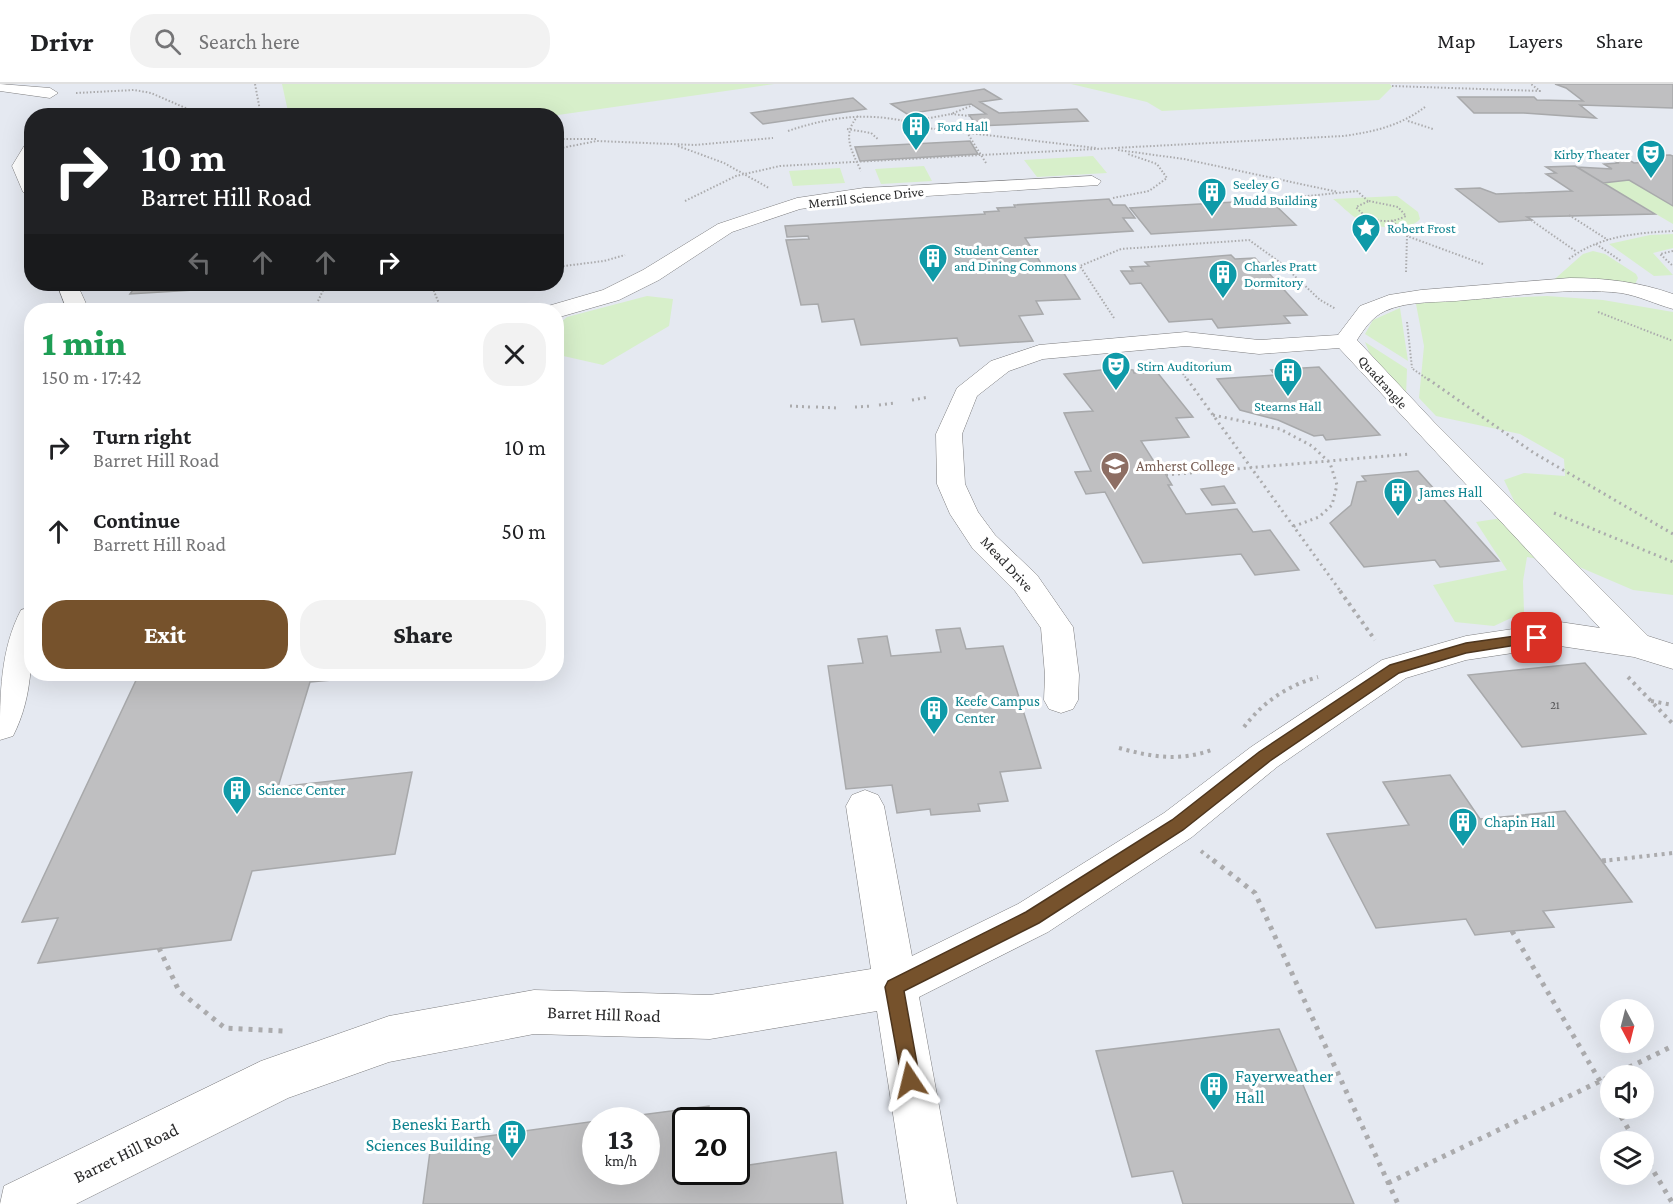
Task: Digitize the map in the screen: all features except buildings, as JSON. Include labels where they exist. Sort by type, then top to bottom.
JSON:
[{"type":"street","points":[[0,86],[48,88],[56,108]]},
{"type":"street","name":"Merrill Science Drive","points":[[564,309],[611,296],[651,275],[725,228],[797,204],[864,194],[1092,181]]},
{"type":"street","points":[[1351,331],[1377,305],[1405,298],[1574,285],[1637,289],[1673,302]]},
{"type":"street","name":"Mead Drive","points":[[1061,700],[1062,675],[1056,627],[1026,583],[984,542],[964,514],[951,484],[949,434],[966,393],[1000,366],[1039,352],[1186,339],[1259,347],[1351,331]]},
{"type":"street","name":"Quadrangle","points":[[1351,331],[1447,451],[1631,660],[1673,657]]},
{"type":"street","name":"Barret Hill Road","points":[[22,1204],[279,1078],[389,1039],[534,1012],[710,1017],[894,987],[1189,838],[1264,757],[1395,669],[1466,648],[1560,634],[1631,660]]},
{"type":"street","points":[[0,726],[24,645]]},
{"type":"street","points":[[865,806],[932,1204]]},
{"type":"path","points":[[255,84],[260,108]]},
{"type":"path","points":[[1431,84],[1435,88]]},
{"type":"path","points":[[1392,86],[1540,92],[1532,84]]},
{"type":"path","points":[[48,88],[66,94],[134,90],[151,93],[186,108]]},
{"type":"path","points":[[788,131],[814,122],[859,115],[881,115],[909,122],[951,114],[973,105]]},
{"type":"path","points":[[685,201],[713,185],[780,166],[1343,136],[1377,130],[1408,120],[1425,107]]},
{"type":"path","points":[[951,114],[970,116]]},
{"type":"path","points":[[859,115],[847,129],[847,135],[862,173]]},
{"type":"path","points":[[1408,120],[1433,129]]},
{"type":"path","points":[[909,122],[909,138]]},
{"type":"path","points":[[910,126],[1194,161],[1338,192]]},
{"type":"path","points":[[847,129],[871,133],[879,140]]},
{"type":"path","points":[[968,134],[981,155]]},
{"type":"path","points":[[564,139],[616,140],[675,145],[719,144],[772,138]]},
{"type":"path","points":[[564,147],[616,140]]},
{"type":"path","points":[[675,145],[746,174],[769,188]]},
{"type":"path","points":[[1092,181],[1106,198],[1128,197],[1146,192],[1161,185],[1167,178],[1163,168],[1155,162],[1109,149]]},
{"type":"path","points":[[1281,202],[1288,198],[1357,191],[1369,201]]},
{"type":"path","points":[[1369,201],[1391,204],[1405,213],[1403,218],[1392,221],[1375,219],[1357,211],[1358,204],[1369,201]]},
{"type":"path","points":[[1569,214],[1609,240]]},
{"type":"path","points":[[1531,220],[1577,252]]},
{"type":"path","points":[[1392,221],[1410,236]]},
{"type":"path","points":[[1540,288],[1580,248],[1640,233],[1673,231]]},
{"type":"path","points":[[1125,344],[1116,321],[1080,266],[1121,249],[1249,240],[1281,263],[1351,331],[1412,368],[1534,453],[1673,534]]},
{"type":"path","points":[[1673,251],[1660,254],[1673,266]]},
{"type":"path","points":[[564,266],[604,261],[627,254]]},
{"type":"path","points":[[318,301],[323,291]]},
{"type":"path","points":[[1185,376],[1375,640]]},
{"type":"path","points":[[912,400],[930,397]]},
{"type":"path","points":[[879,405],[896,403]]},
{"type":"path","points":[[790,406],[810,407]]},
{"type":"path","points":[[855,407],[872,406]]},
{"type":"path","points":[[816,407],[837,408]]},
{"type":"path","points":[[1213,415],[1279,429],[1306,442],[1329,461],[1336,474],[1338,489],[1332,505],[1322,515],[1292,527]]},
{"type":"path","points":[[1166,474],[1447,451]]},
{"type":"path","points":[[1552,512],[1673,562]]},
{"type":"path","points":[[1631,660],[1651,701],[1673,724]]},
{"type":"path","points":[[1237,733],[1260,705],[1297,683],[1321,677]]},
{"type":"path","points":[[1651,701],[1673,705]]},
{"type":"path","points":[[1119,748],[1155,758],[1176,758],[1201,755],[1224,744]]},
{"type":"path","points":[[1189,838],[1255,893],[1398,1204]]},
{"type":"path","points":[[1602,861],[1673,853]]},
{"type":"path","points":[[1389,1183],[1600,1081],[1512,931]]},
{"type":"path","points":[[159,948],[179,991],[225,1028],[293,1031]]},
{"type":"path","points":[[1634,1065],[1673,1046]]},
{"type":"path","points":[[1654,1172],[1673,1204]]},
{"type":"shaded area","name":"Amherst College","points":[[0,84],[1673,84],[1673,1204],[0,1204]]},
{"type":"green space","points":[[282,84],[774,84],[564,114],[564,108],[287,108]]},
{"type":"green space","points":[[1071,84],[1390,84],[1392,87],[1379,100],[1162,111],[1147,102]]},
{"type":"green space","points":[[1093,156],[1107,173],[1037,177],[1024,160]]},
{"type":"green space","points":[[924,166],[932,181],[881,184],[875,169]]},
{"type":"green space","points":[[840,168],[845,183],[793,186],[789,171]]},
{"type":"green space","points":[[1629,180],[1673,206],[1673,224],[1603,183]]},
{"type":"green space","points":[[1397,196],[1418,212],[1420,219],[1414,224],[1389,228],[1370,224],[1350,214],[1333,199]]},
{"type":"green space","points":[[1673,234],[1673,248],[1653,253],[1673,275],[1654,276],[1609,244],[1650,235]]},
{"type":"green space","points":[[1593,251],[1605,254],[1636,274],[1638,278],[1634,286],[1548,285],[1583,254]]},
{"type":"green space","points":[[647,296],[673,299],[669,326],[603,365],[564,356],[564,320]]},
{"type":"green space","points":[[1547,296],[1603,300],[1673,312],[1673,595],[1633,590],[1577,566],[1527,557],[1523,581],[1524,612],[1494,626],[1455,622],[1433,585],[1507,570],[1476,522],[1521,515],[1504,480],[1524,473],[1565,476],[1564,459],[1520,434],[1436,416],[1419,398],[1424,346],[1416,304]]},
{"type":"green space","points":[[1400,308],[1408,361],[1365,334],[1373,320]]},
{"type":"green space","points":[[1365,342],[1407,369],[1406,396],[1370,354]]},
{"type":"place","name":"Ford Hall","points":[[916,152]]},
{"type":"place","name":"Kirby Theater","points":[[1651,180]]},
{"type":"place","name":"Seeley G Mudd Building","points":[[1212,218]]},
{"type":"place","name":"Robert Frost","points":[[1366,254]]},
{"type":"place","name":"Student Center and Dining Commons","points":[[933,284]]},
{"type":"place","name":"Charles Pratt Dormitory","points":[[1223,300]]},
{"type":"place","name":"Stirn Auditorium","points":[[1116,392]]},
{"type":"place","name":"Stearns Hall","points":[[1288,398]]},
{"type":"place","name":"Amherst College","points":[[1115,492]]},
{"type":"place","name":"James Hall","points":[[1398,518]]},
{"type":"place","name":"Keefe Campus Center","points":[[934,736]]},
{"type":"place","name":"Science Center","points":[[237,816]]},
{"type":"place","name":"Chapin Hall","points":[[1463,848]]},
{"type":"place","name":"Fayerweather Hall","points":[[1214,1112]]},
{"type":"place","name":"Beneski Earth Sciences Building","points":[[512,1160]]},
{"type":"route","points":[[910,1080],[894,987],[1033,918],[1178,825],[1264,757],[1339,704],[1395,669],[1466,648],[1537,638]]}]
